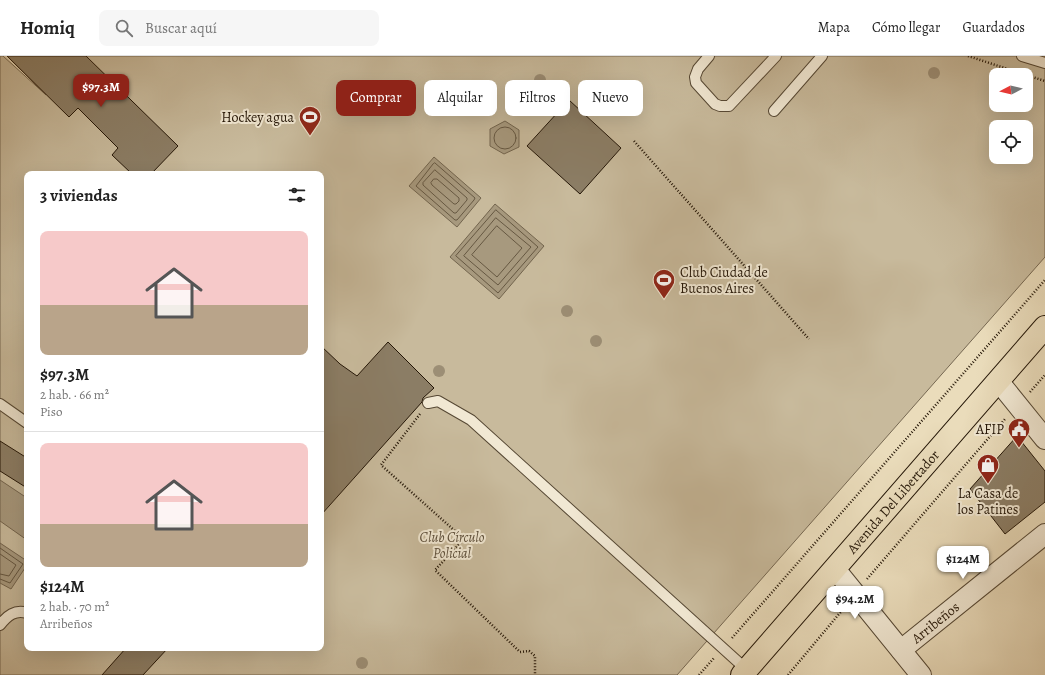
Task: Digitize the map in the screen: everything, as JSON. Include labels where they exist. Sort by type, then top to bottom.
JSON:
[{"type":"main road","name":"Avenida Del Libertador","points":[[744,672],[1045,327]]},
{"type":"street","points":[[998,382],[1045,439]]},
{"type":"street","name":"Arribeños","points":[[901,650],[1045,534]]},
{"type":"street","points":[[835,569],[921,675]]},
{"type":"lane","points":[[709,56],[698,69],[695,77],[696,83],[715,104],[729,106],[776,56]]},
{"type":"lane","points":[[774,111],[822,56]]},
{"type":"lane","points":[[1022,56],[1045,63]]},
{"type":"lane","points":[[428,403],[438,401],[471,420],[705,631],[723,648],[744,672]]},
{"type":"lane","points":[[0,404],[24,421]]},
{"type":"lane","points":[[0,625],[8,615],[24,612]]},
{"type":"path","points":[[968,56],[1005,68]]},
{"type":"path","points":[[1033,77],[1045,81]]},
{"type":"path","points":[[634,141],[809,340]]},
{"type":"path","points":[[699,675],[1045,280]]},
{"type":"path","points":[[788,675],[854,594],[1045,375]]},
{"type":"path","points":[[428,403],[381,465],[464,539],[435,570],[520,652],[529,651],[535,656],[535,675]]},
{"type":"green space","name":"Club Ciudad de Buenos Aires","points":[[0,56],[3,56],[46,95],[7,56],[1045,56],[1045,257],[677,675],[0,675]]},
{"type":"water","points":[[505,121],[519,130],[519,147],[504,154],[490,146],[490,129]]},
{"type":"water","points":[[434,157],[481,198],[457,227],[409,186]]},
{"type":"water","points":[[495,204],[544,246],[499,299],[450,257]]},
{"type":"water","points":[[0,480],[24,496],[24,538],[0,521]]},
{"type":"water","points":[[0,543],[24,559],[24,570],[11,589],[0,583]]},
{"type":"building","points":[[7,56],[86,56],[178,146],[154,171],[129,171],[112,155],[118,148],[78,108],[69,117]]},
{"type":"building","points":[[570,101],[578,108],[578,116],[586,116],[621,148],[580,194],[527,146],[554,116],[570,116]]},
{"type":"building","points":[[388,342],[434,388],[423,398],[422,402],[324,512],[324,349],[340,364],[357,376]]},
{"type":"building","points":[[1017,436],[1045,471],[1045,502],[1005,534],[970,489]]},
{"type":"building","points":[[0,441],[24,456],[24,486],[0,471]]},
{"type":"building","points":[[123,651],[165,651],[143,675],[102,675]]},
{"type":"place","name":"Hockey agua","points":[[310,136]]},
{"type":"place","name":"Club Ciudad de Buenos Aires","points":[[664,300]]},
{"type":"place","name":"AFIP","points":[[1019,448]]},
{"type":"place","name":"La Casa de los Patines","points":[[988,484]]},
{"type":"park label","name":"Club Círculo Policial","points":[[452,546]]}]
